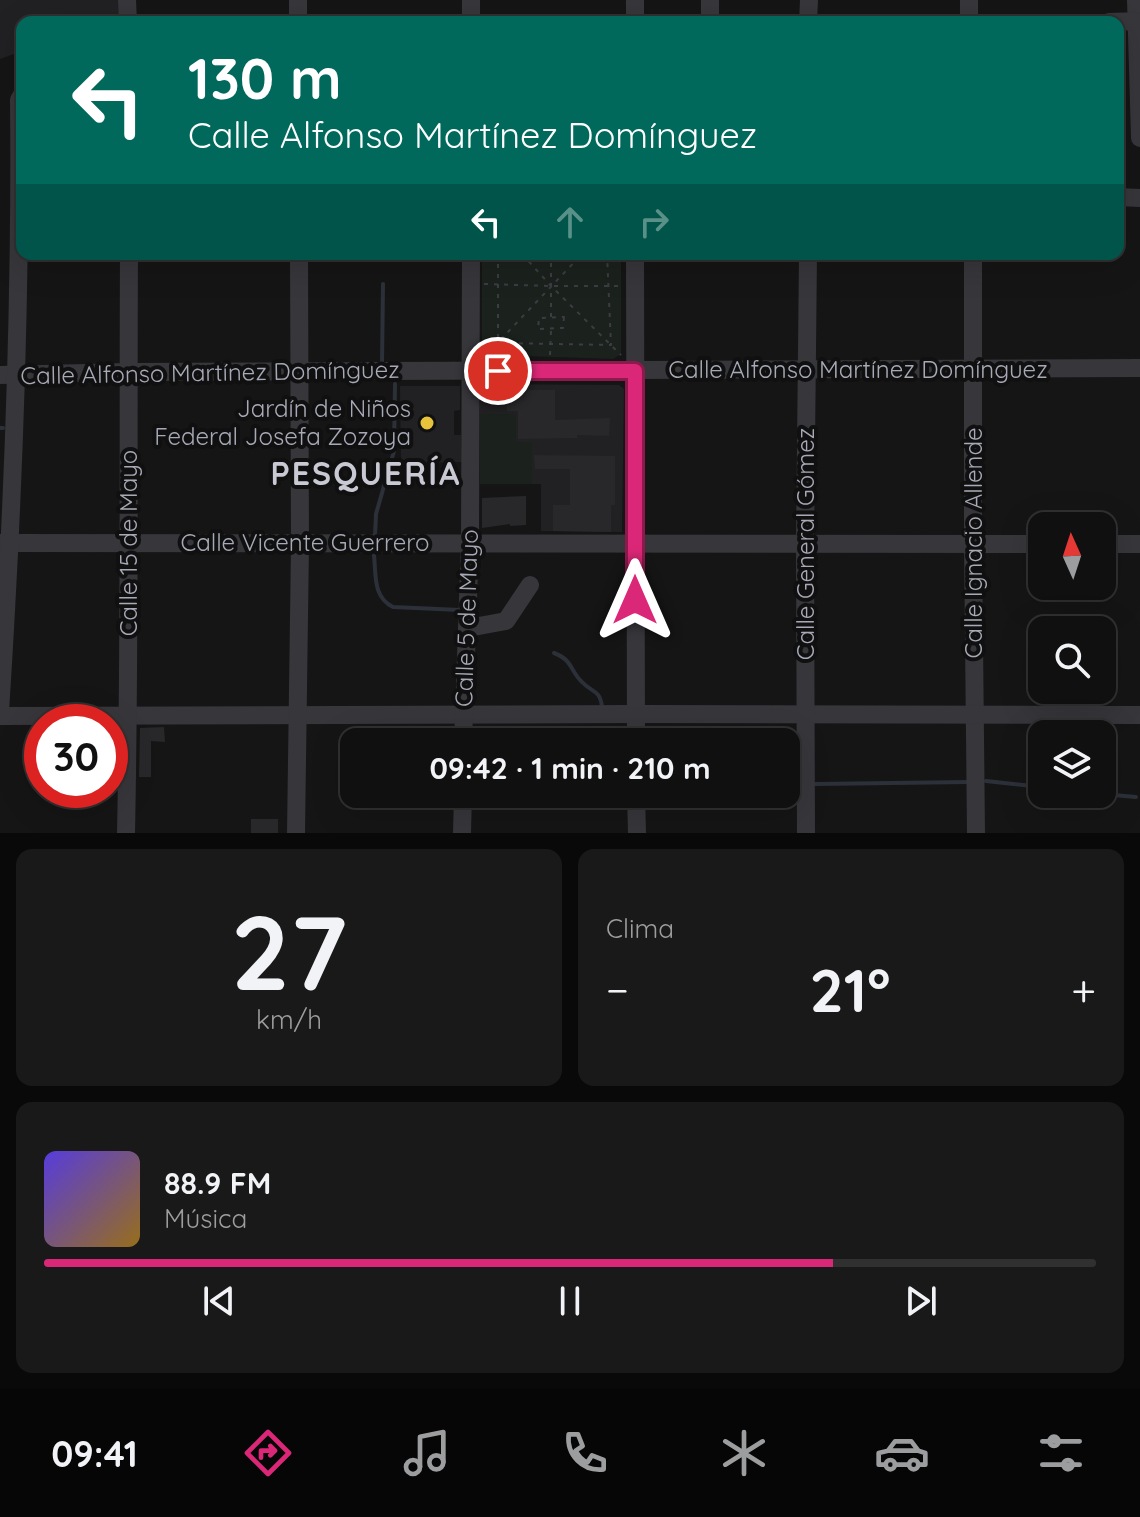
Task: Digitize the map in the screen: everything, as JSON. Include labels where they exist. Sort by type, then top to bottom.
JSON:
[{"type":"street","points":[[1136,0],[1140,138]]},
{"type":"street","points":[[16,260],[8,375],[0,714],[24,714]]},
{"type":"street","name":"Calle 15 de Mayo","points":[[128,715],[129,260]]},
{"type":"street","points":[[296,833],[300,545],[299,260]]},
{"type":"street","name":"Calle 5 de Mayo","points":[[464,728],[470,542],[471,260]]},
{"type":"street","points":[[635,260],[636,728]]},
{"type":"street","name":"Calle General Gómez","points":[[806,833],[804,714],[808,260]]},
{"type":"street","name":"Calle Ignacio Allende","points":[[973,260],[976,833]]},
{"type":"street","name":"Calle Alfonso Martínez Domínguez","points":[[8,375],[1140,368]]},
{"type":"street","name":"Calle Vicente Guerrero","points":[[6,543],[1028,544]]},
{"type":"street","points":[[1116,544],[1140,544]]},
{"type":"street","points":[[468,628],[506,621],[530,585]]},
{"type":"street","points":[[128,715],[1140,715]]},
{"type":"street","name":"Calle 15 de Mayo","points":[[126,808],[126,833]]},
{"type":"street","points":[[462,833],[463,808]]},
{"type":"street","points":[[636,808],[637,833]]},
{"type":"path","points":[[498,260],[498,343]]},
{"type":"path","points":[[527,260],[635,371]]},
{"type":"path","points":[[551,260],[551,318]]},
{"type":"path","points":[[471,371],[576,260]]},
{"type":"path","points":[[607,260],[611,345]]},
{"type":"path","points":[[471,284],[635,286]]},
{"type":"path","points":[[564,317],[563,328],[538,329],[539,318],[551,318],[564,317]]},
{"type":"path","points":[[550,371],[551,329]]},
{"type":"path","points":[[498,343],[611,345]]},
{"type":"shaded area","points":[[0,0],[124,0],[125,16],[16,16],[16,53],[0,59]]},
{"type":"shaded area","points":[[482,260],[621,260],[621,354],[613,359],[493,355],[485,351],[482,342]]},
{"type":"shaded area","points":[[487,384],[619,385],[624,389],[622,532],[541,531],[541,484],[480,484],[480,389]]},
{"type":"shaded area","name":"Jardín de Niños Federal Josefa Zozoya","points":[[400,386],[460,386],[460,410],[454,411],[454,435],[461,435],[462,462],[401,463]]},
{"type":"shaded area","points":[[480,414],[516,414],[516,442],[532,443],[532,484],[480,484]]},
{"type":"building","points":[[505,390],[555,390],[555,420],[610,418],[609,436],[518,439],[518,411],[507,411]]},
{"type":"building","points":[[534,455],[615,456],[615,505],[611,505],[611,532],[553,531],[553,505],[570,505],[570,469],[535,469]]},
{"type":"building","points":[[526,496],[526,525],[482,528],[482,498]]},
{"type":"building","points":[[164,727],[165,742],[151,741],[151,777],[139,777],[140,728]]},
{"type":"building","points":[[251,819],[278,819],[278,833],[251,833]]},
{"type":"waterway","points":[[382,363],[383,284]]},
{"type":"waterway","points":[[375,536],[376,514],[394,451],[395,384]]},
{"type":"waterway","points":[[383,436],[395,436]]},
{"type":"waterway","points":[[374,555],[379,592],[393,607],[460,610]]},
{"type":"waterway","points":[[554,653],[565,659],[578,678],[597,694],[602,707]]},
{"type":"waterway","points":[[986,781],[1028,786]]},
{"type":"waterway","points":[[815,784],[969,782]]},
{"type":"waterway","points":[[1116,795],[1136,797]]},
{"type":"place","name":"Jardín de Niños Federal Josefa Zozoya","points":[[427,423]]},
{"type":"district","name":"PESQUERÍA","points":[[366,474]]},
{"type":"route","points":[[498,371],[635,371],[635,600]]}]
